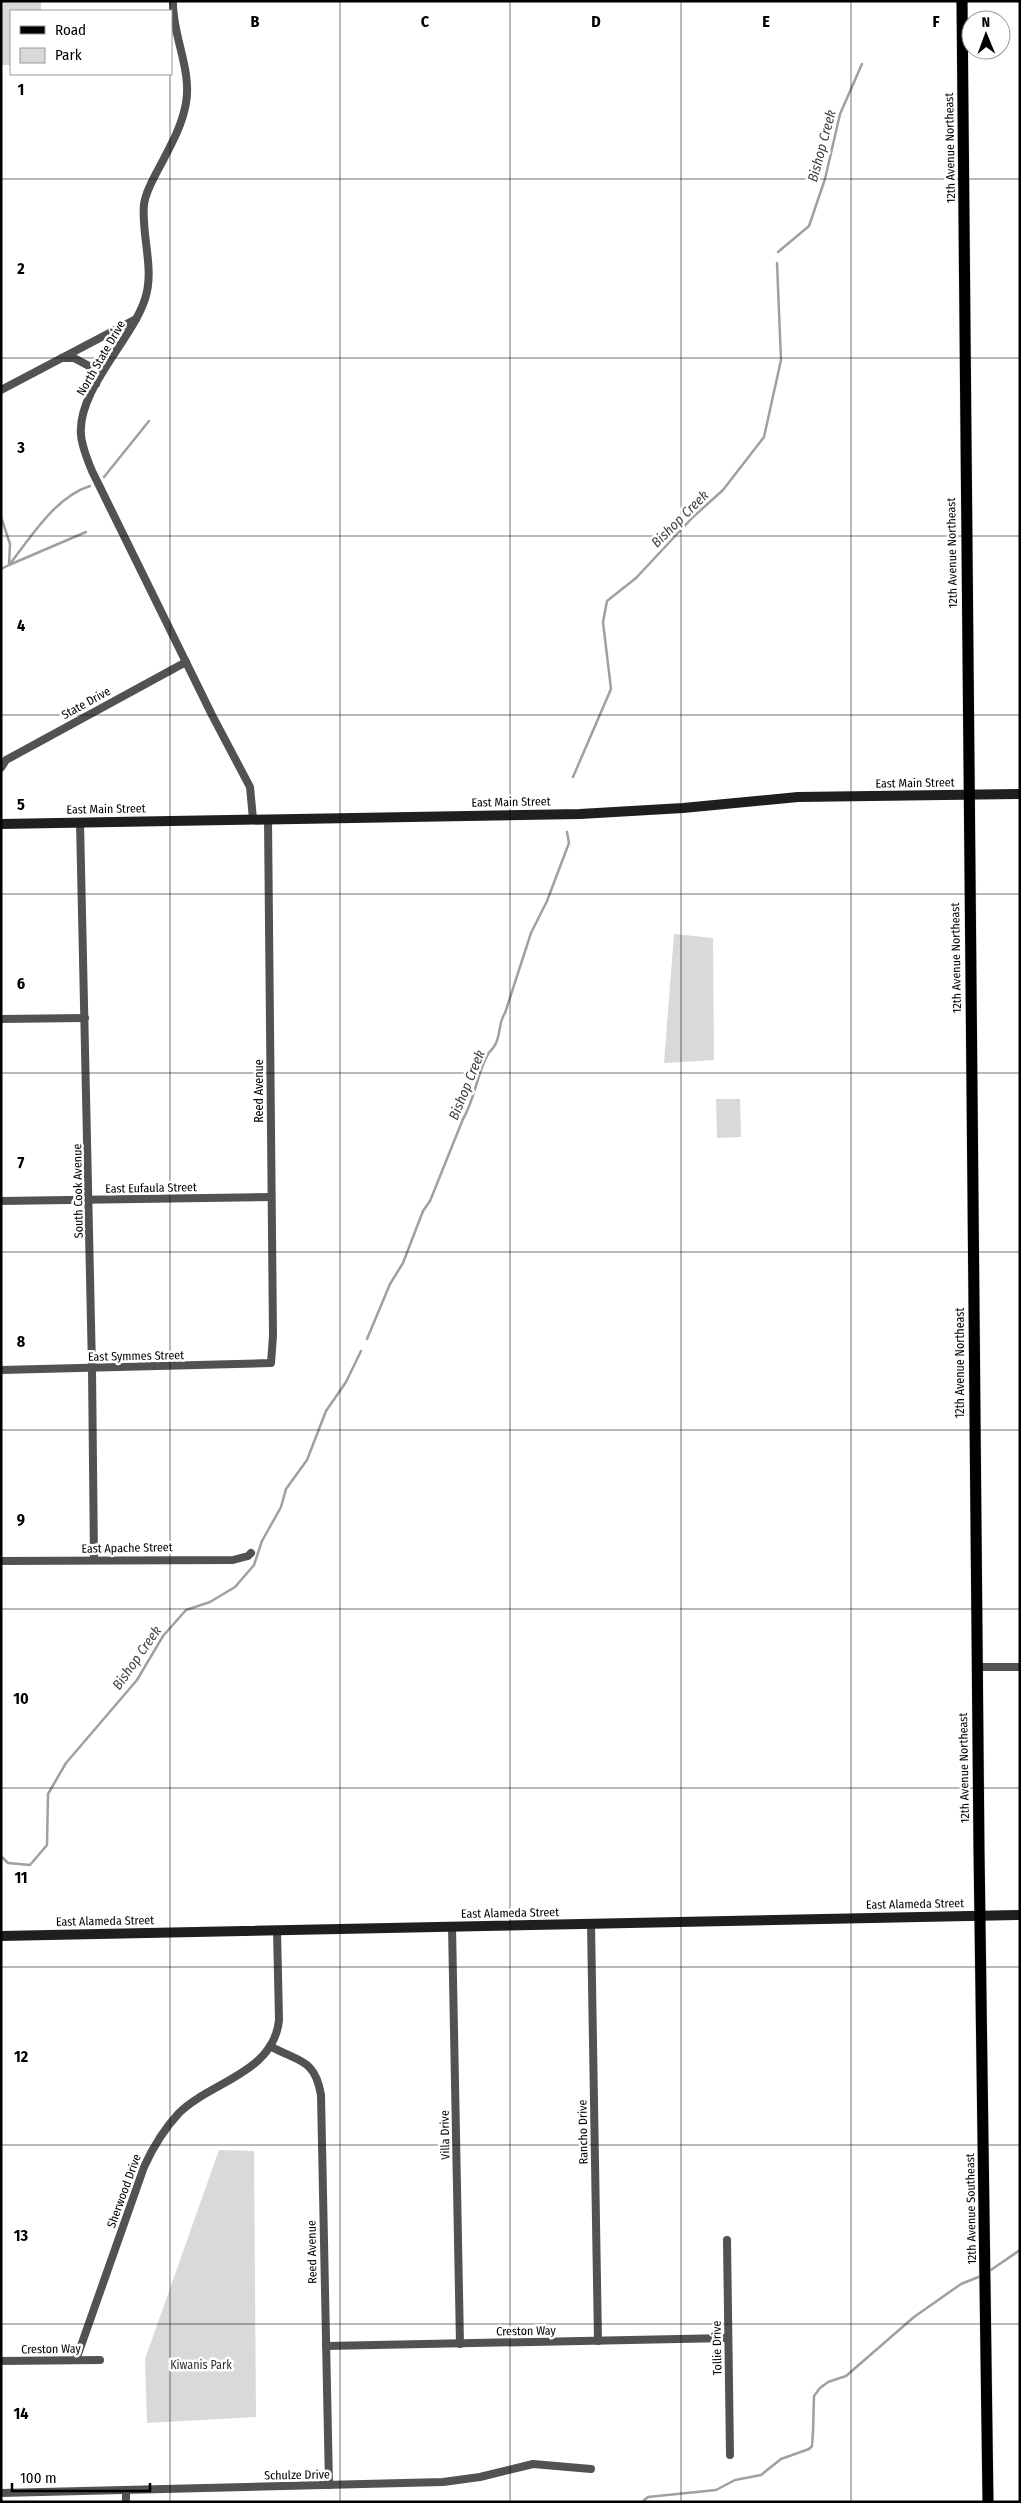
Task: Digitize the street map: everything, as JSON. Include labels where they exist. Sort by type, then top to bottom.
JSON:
[{"type":"main road","name":"12th Avenue Northeast","points":[[962,1],[980,1915]]},
{"type":"main road","name":"12th Avenue Southeast","points":[[980,1915],[988,2502]]},
{"type":"street","name":"North State Drive","points":[[174,1],[175,23],[186,79],[186,101],[180,127],[149,188],[144,202],[149,278],[146,297],[136,319],[96,384],[80,427],[83,449],[186,662],[250,788],[252,819]]},
{"type":"street","points":[[1,390],[58,358],[136,319]]},
{"type":"street","points":[[58,358],[74,358],[89,366],[96,384]]},
{"type":"street","name":"State Drive","points":[[1,768],[6,760],[186,662]]},
{"type":"street","name":"East Main Street","points":[[1,824],[580,814],[683,808],[798,797],[1020,794]]},
{"type":"street","name":"Reed Avenue","points":[[268,819],[273,1336],[271,1363]]},
{"type":"street","points":[[1,820],[34,823]]},
{"type":"street","name":"South Cook Avenue","points":[[80,822],[89,1200],[94,1560]]},
{"type":"street","points":[[1,1019],[85,1018]]},
{"type":"street","name":"East Eufaula Street","points":[[1,1201],[271,1197]]},
{"type":"street","name":"East Symmes Street","points":[[1,1370],[271,1363]]},
{"type":"street","name":"East Apache Street","points":[[1,1561],[233,1560],[248,1556],[251,1553]]},
{"type":"street","points":[[977,1667],[1020,1667]]},
{"type":"street","name":"East Alameda Street","points":[[1,1936],[1020,1915]]},
{"type":"street","name":"Rancho Drive","points":[[591,1923],[598,2341]]},
{"type":"street","name":"Villa Drive","points":[[452,1926],[460,2344]]},
{"type":"street","name":"Sherwood Drive","points":[[76,2360],[144,2167],[156,2143],[179,2113],[196,2099],[248,2070],[270,2046],[276,2034],[279,2020],[277,1930]]},
{"type":"street","name":"Reed Avenue","points":[[270,2046],[302,2061],[312,2069],[318,2079],[321,2094],[329,2485]]},
{"type":"street","name":"Tollie Drive","points":[[727,2240],[730,2455]]},
{"type":"street","name":"Creston Way","points":[[326,2346],[728,2338]]},
{"type":"street","name":"Creston Way","points":[[1,2361],[100,2360]]},
{"type":"street","name":"Schulze Drive","points":[[1,2493],[456,2482],[533,2464],[591,2469]]},
{"type":"street","points":[[126,2490],[126,2502]]},
{"type":"green space","points":[[1,1],[41,1],[41,10],[10,10],[10,65],[1,65]]},
{"type":"green space","points":[[674,934],[713,938],[714,1060],[664,1063]]},
{"type":"green space","points":[[716,1099],[740,1099],[741,1137],[717,1138]]},
{"type":"green space","name":"Kiwanis Park","points":[[219,2150],[254,2151],[256,2417],[147,2423],[145,2359]]},
{"type":"waterway","name":"Bishop Creek","points":[[778,252],[809,226],[825,179],[840,114],[862,64]]},
{"type":"waterway","name":"Bishop Creek","points":[[573,777],[611,689],[603,622],[607,601],[636,578],[693,517],[723,490],[764,437],[781,360],[777,263]]},
{"type":"waterway","points":[[104,477],[149,421]]},
{"type":"waterway","points":[[1,569],[9,565],[55,508],[77,491],[90,486]]},
{"type":"waterway","points":[[1,517],[10,544],[9,565],[86,532]]},
{"type":"waterway","name":"Bishop Creek","points":[[367,1339],[390,1284],[403,1263],[423,1211],[430,1201],[467,1111],[484,1061],[497,1041],[501,1021],[531,933],[547,901],[569,843],[567,832]]},
{"type":"waterway","name":"Bishop Creek","points":[[1,1856],[8,1863],[30,1865],[47,1845],[48,1794],[66,1763],[137,1680],[163,1636],[186,1610],[210,1602],[235,1587],[254,1565],[262,1541],[281,1507],[286,1489],[307,1460],[326,1411],[346,1382],[361,1351]]},
{"type":"waterway","points":[[988,2272],[1020,2250]]},
{"type":"waterway","points":[[642,2502],[648,2497],[716,2490],[735,2480],[761,2475],[781,2459],[809,2449],[812,2446],[814,2396],[820,2388],[828,2382],[846,2376],[914,2317],[961,2284],[981,2276]]}]
